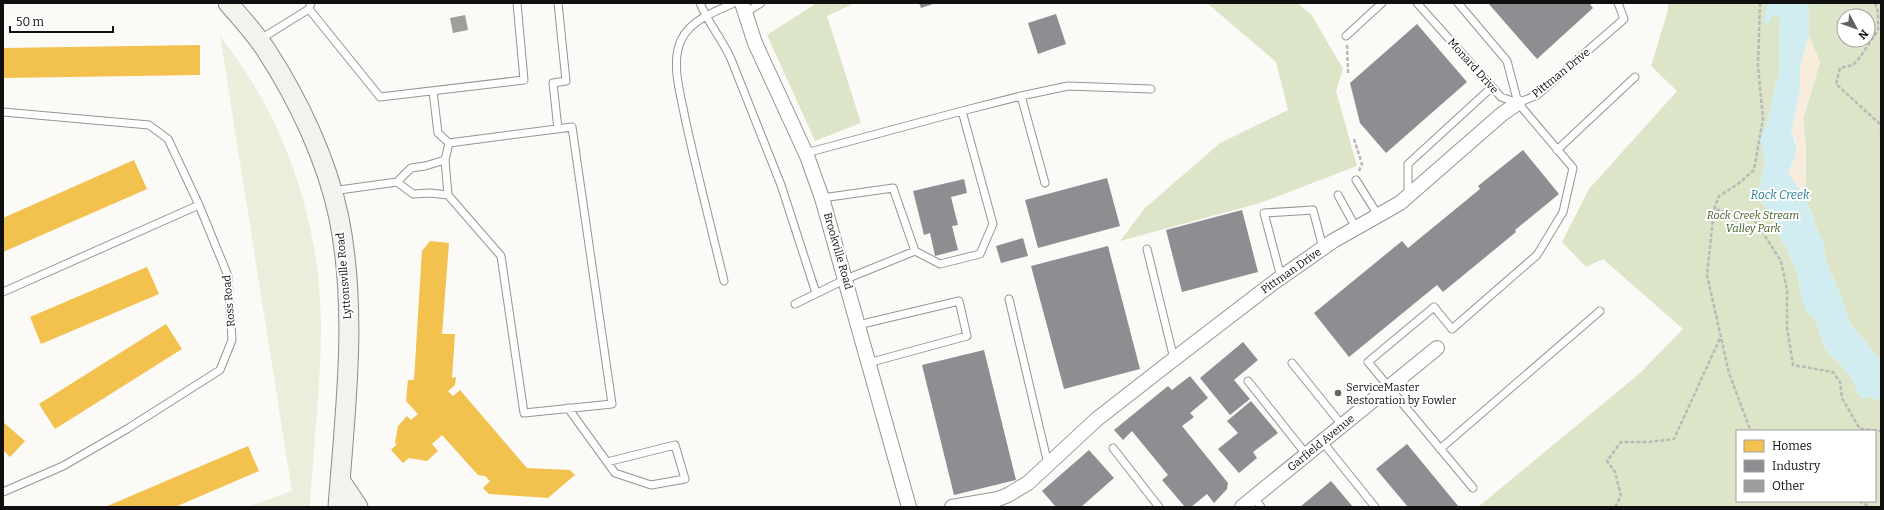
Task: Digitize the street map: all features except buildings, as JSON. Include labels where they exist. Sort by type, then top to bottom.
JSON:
[{"type":"street","name":"Lyttonsville Road","points":[[228,3],[259,40],[306,120],[325,169],[339,217],[345,263],[349,345],[338,507]]},
{"type":"street","name":"Brookville Road","points":[[743,8],[755,43],[806,153],[822,198],[909,507]]},
{"type":"street","name":"Pittman Drive","points":[[952,507],[988,501],[1008,495],[1028,483],[1098,419],[1174,359],[1281,277],[1323,248],[1400,203],[1502,114],[1518,104]]},
{"type":"street","name":"Garfield Avenue","points":[[1242,507],[1258,502],[1306,454],[1437,348]]},
{"type":"street","points":[[340,480],[358,507]]},
{"type":"lane","points":[[259,40],[310,6],[380,97],[433,92],[524,80],[517,3]]},
{"type":"lane","points":[[558,3],[566,81],[553,83],[558,129]]},
{"type":"lane","points":[[700,3],[705,15],[723,40],[731,59],[781,185],[816,293]]},
{"type":"lane","points":[[724,281],[676,76],[678,48],[688,28],[705,15],[734,3]]},
{"type":"lane","points":[[743,8],[761,3]]},
{"type":"lane","points":[[1346,36],[1382,3]]},
{"type":"lane","name":"Monard Drive","points":[[1417,3],[1501,97],[1518,104]]},
{"type":"lane","name":"Monard Drive","points":[[1458,3],[1508,61],[1518,104]]},
{"type":"lane","name":"Pittman Drive","points":[[1518,104],[1537,96],[1624,19],[1618,3]]},
{"type":"lane","points":[[1557,150],[1635,77]]},
{"type":"lane","points":[[806,153],[962,111],[1068,86],[1151,89]]},
{"type":"lane","points":[[1408,196],[1408,164],[1492,87]]},
{"type":"lane","points":[[433,92],[438,133],[449,143],[572,127],[612,404],[524,413],[502,256],[448,195],[444,160],[449,143]]},
{"type":"lane","points":[[1021,96],[1045,183]]},
{"type":"lane","points":[[1473,488],[1368,362],[1434,307],[1452,329],[1538,256],[1563,212],[1573,168],[1518,104]]},
{"type":"lane","points":[[822,198],[893,188],[915,251],[940,264],[980,254],[993,224],[962,111]]},
{"type":"lane","name":"Ross Road","points":[[3,112],[149,125],[168,139],[199,205],[228,276],[232,340],[220,370],[127,429],[63,466],[3,492]]},
{"type":"lane","points":[[331,191],[397,182],[411,168],[425,166],[444,160]]},
{"type":"lane","points":[[1356,180],[1378,216]]},
{"type":"lane","points":[[397,182],[413,194],[430,192],[448,195]]},
{"type":"lane","points":[[1338,195],[1356,228]]},
{"type":"lane","points":[[3,292],[199,205]]},
{"type":"lane","points":[[1281,277],[1264,212],[1313,210],[1323,248]]},
{"type":"lane","points":[[1147,249],[1174,359]]},
{"type":"lane","points":[[795,304],[846,279],[915,251]]},
{"type":"lane","points":[[1009,299],[1048,464]]},
{"type":"lane","points":[[858,325],[959,301],[967,336],[868,363]]},
{"type":"lane","points":[[1440,449],[1600,311]]},
{"type":"lane","points":[[1292,363],[1342,425]]},
{"type":"lane","points":[[1248,381],[1306,454]]},
{"type":"lane","points":[[568,408],[607,462],[615,473],[651,485],[685,479],[675,445],[607,462]]},
{"type":"lane","points":[[1322,441],[1375,507]]},
{"type":"lane","points":[[1113,448],[1159,507]]},
{"type":"path","points":[[1752,430],[1729,373],[1707,275],[1714,209],[1719,196],[1738,184],[1754,170],[1763,119],[1758,66],[1760,3]]},
{"type":"path","points":[[1875,3],[1878,12],[1878,30],[1861,56],[1853,65],[1840,68],[1836,84],[1881,125]]},
{"type":"path","points":[[1346,36],[1348,73]]},
{"type":"path","points":[[1881,129],[1881,138]]},
{"type":"path","points":[[1354,139],[1362,164],[1356,180]]},
{"type":"path","points":[[1714,209],[1752,216],[1781,260],[1787,290],[1787,327],[1793,365],[1833,372],[1840,382],[1842,398],[1860,429],[1870,430]]},
{"type":"path","points":[[1615,507],[1621,496],[1615,472],[1607,461],[1621,442],[1649,442],[1674,439],[1721,336]]},
{"type":"path","points":[[1861,502],[1870,507]]},
{"type":"green space","points":[[817,3],[855,3],[827,16],[861,123],[815,141],[767,35]]},
{"type":"green space","points":[[1207,3],[1297,3],[1311,14],[1343,69],[1336,91],[1357,166],[1260,203],[1120,241],[1145,208],[1220,143],[1288,110],[1276,62]]},
{"type":"green space","name":"Rock Creek Stream Valley Park","points":[[1668,3],[1768,3],[1772,16],[1778,14],[1780,20],[1779,75],[1775,86],[1768,123],[1761,138],[1765,162],[1759,190],[1762,203],[1781,226],[1777,233],[1786,247],[1798,275],[1801,297],[1808,313],[1816,321],[1824,346],[1830,356],[1838,361],[1852,379],[1861,398],[1872,397],[1881,402],[1881,507],[1478,507],[1639,374],[1683,329],[1603,259],[1586,267],[1562,242],[1589,189],[1677,91],[1651,66],[1668,10]]},
{"type":"green space","points":[[1809,3],[1881,3],[1881,361],[1851,325],[1840,294],[1826,262],[1823,242],[1815,226],[1813,216],[1805,198],[1806,150],[1803,119],[1820,62],[1809,36]]},
{"type":"green space","points":[[220,36],[243,68],[263,101],[280,136],[306,209],[314,248],[319,286],[321,325],[320,371],[310,507],[247,507],[292,491]]},
{"type":"sand","points":[[1809,36],[1820,62],[1803,119],[1806,150],[1805,198],[1788,172],[1792,164],[1796,142],[1791,133],[1800,91],[1800,66]]},
{"type":"water","name":"Rock Creek","points":[[1768,3],[1809,3],[1809,36],[1800,66],[1800,91],[1791,133],[1794,139],[1796,153],[1788,172],[1805,198],[1813,216],[1815,226],[1823,242],[1826,262],[1840,294],[1851,325],[1881,361],[1881,402],[1872,397],[1861,398],[1852,379],[1838,361],[1830,356],[1824,346],[1816,321],[1808,313],[1801,297],[1798,275],[1786,247],[1777,233],[1781,226],[1762,203],[1759,190],[1765,162],[1760,138],[1768,123],[1775,86],[1779,75],[1780,20],[1777,14],[1772,16],[1767,24],[1763,22]]},
{"type":"place","name":"ServiceMaster Restoration by Fowler","points":[[1338,393]]}]
